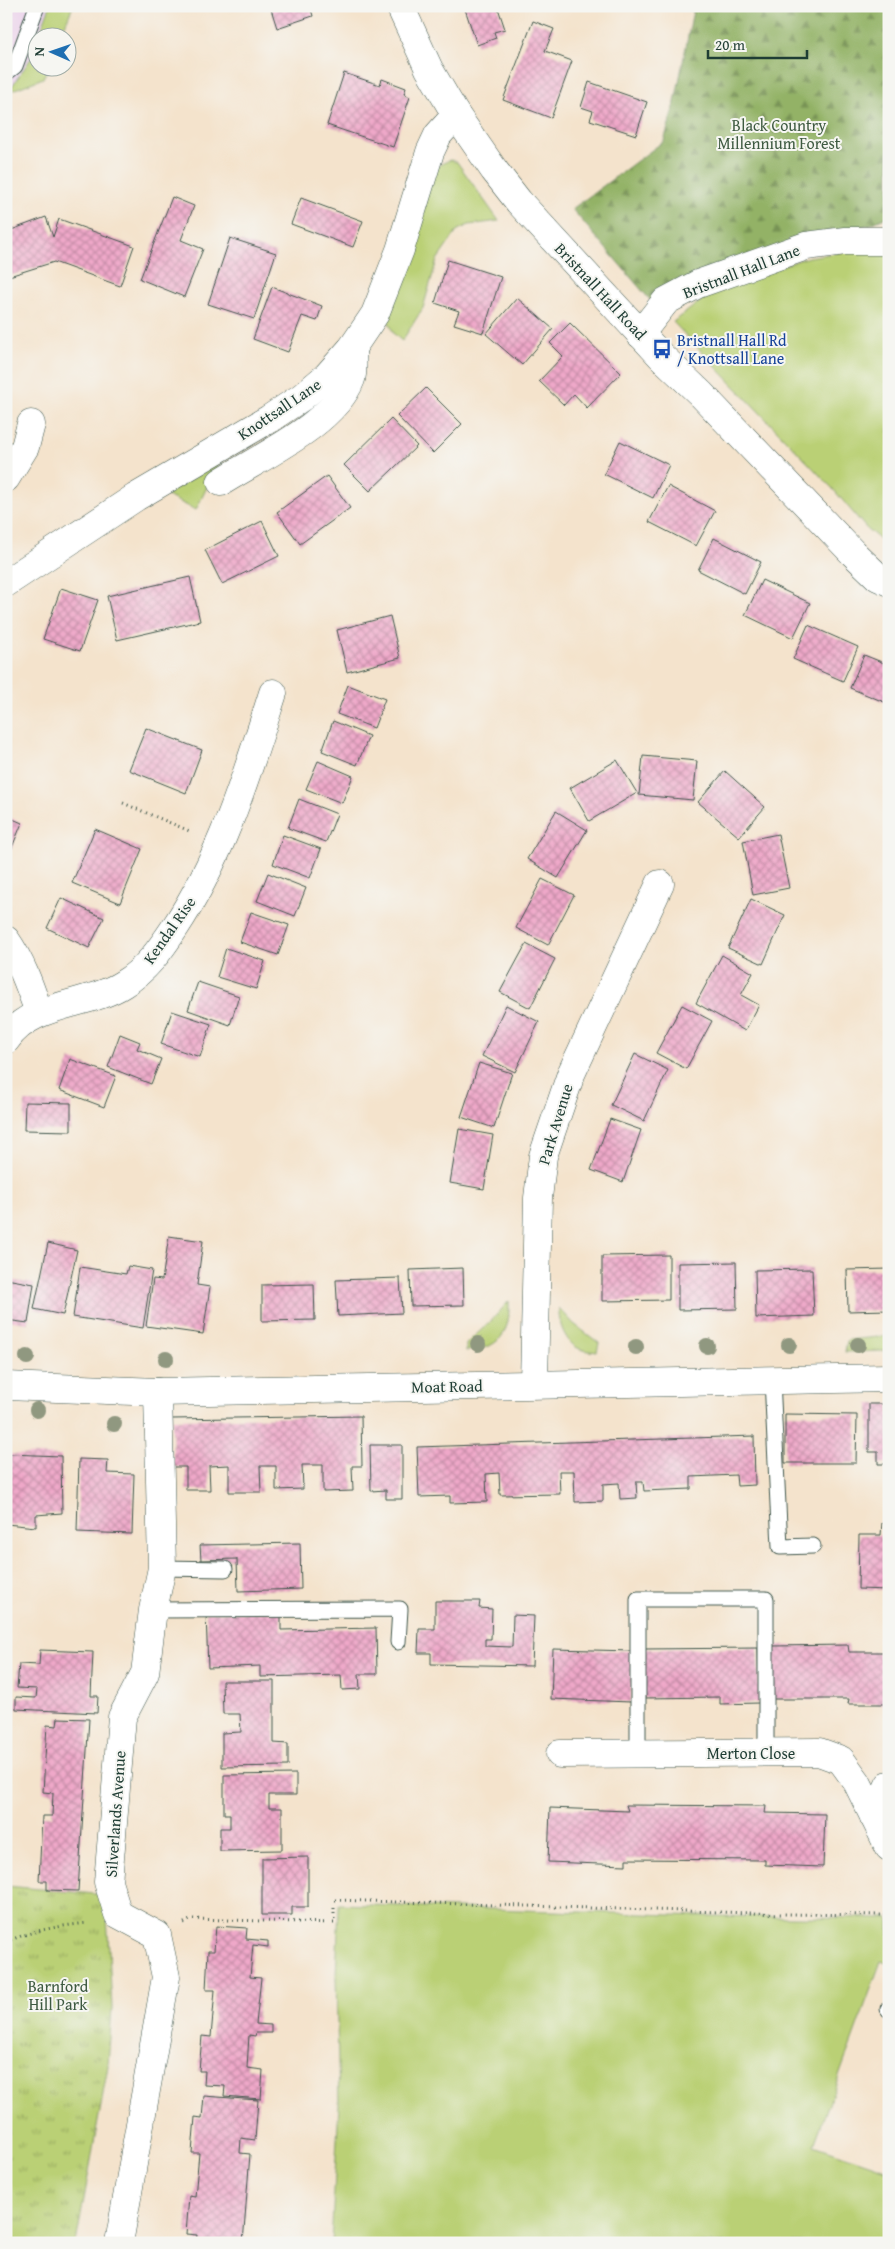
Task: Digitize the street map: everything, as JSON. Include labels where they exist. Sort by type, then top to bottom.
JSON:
[{"type":"street","name":"Bristnall Hall Road","points":[[400,6],[429,69],[456,115],[519,202],[661,356],[701,394],[853,553],[878,577],[889,582]]},
{"type":"street","name":"Knottsall Lane","points":[[6,584],[136,497],[293,403],[327,376],[352,348],[375,314],[400,250],[430,152],[438,135],[456,115]]},
{"type":"street","name":"Bristnall Hall Lane","points":[[640,334],[666,301],[698,284],[806,246],[859,240],[889,241]]},
{"type":"street","points":[[221,482],[320,420],[336,402],[351,379],[352,348]]},
{"type":"street","points":[[293,403],[309,428]]},
{"type":"street","points":[[6,478],[25,447],[31,424]]},
{"type":"street","points":[[235,439],[248,465]]},
{"type":"street","name":"Kendal Rise","points":[[6,1040],[23,1022],[39,1014],[99,996],[123,984],[152,961],[189,906],[220,844],[273,693]]},
{"type":"street","name":"Park Avenue","points":[[534,1384],[538,1198],[543,1156],[571,1074],[660,884]]},
{"type":"street","points":[[6,940],[18,957],[39,1014]]},
{"type":"street","name":"Moat Road","points":[[6,1386],[158,1392],[889,1378]]},
{"type":"street","name":"Silverlands Avenue","points":[[157,1935],[118,1914],[108,1882],[122,1717],[145,1673],[153,1610],[162,1568],[158,1392]]},
{"type":"street","name":"Merton Close","points":[[560,1754],[819,1752],[842,1760],[857,1782],[889,1847]]},
{"type":"street","points":[[874,1817],[889,1785]]},
{"type":"street","points":[[119,2243],[166,1977],[157,1935]]},
{"type":"lane","points":[[6,73],[15,66],[37,6]]},
{"type":"lane","name":"Bristnall Hall Lane","points":[[859,240],[889,228]]},
{"type":"lane","points":[[772,1379],[780,1547],[813,1546]]},
{"type":"lane","points":[[162,1568],[225,1569]]},
{"type":"lane","points":[[638,1753],[638,1598],[766,1599],[766,1752]]},
{"type":"lane","points":[[153,1610],[400,1609],[398,1642]]},
{"type":"path","points":[[123,803],[220,844]]},
{"type":"path","points":[[157,1935],[192,1919],[334,1923],[334,1900],[783,1914],[889,1915]]},
{"type":"path","points":[[6,1942],[21,1935],[56,1926],[96,1921]]},
{"type":"shaded area","points":[[6,6],[73,6],[64,28],[28,28],[28,78],[43,78],[6,93]]},
{"type":"green space","points":[[50,6],[73,6],[64,28],[41,28]]},
{"type":"green space","name":"Black Country Millennium Forest","points":[[694,6],[889,6],[889,216],[871,224],[832,233],[651,301],[572,209],[664,141],[674,107]]},
{"type":"green space","points":[[28,62],[28,78],[43,78],[8,92]]},
{"type":"green space","points":[[450,160],[457,162],[499,221],[469,225],[458,230],[437,260],[423,308],[402,341],[394,334],[385,315],[431,174],[441,164]]},
{"type":"green space","points":[[889,245],[889,547],[866,528],[833,489],[673,322],[706,297],[731,283],[808,257]]},
{"type":"green space","points":[[219,462],[196,510],[165,495]]},
{"type":"green space","points":[[509,1301],[507,1323],[501,1338],[487,1347],[466,1351],[466,1344]]},
{"type":"green space","points":[[559,1308],[574,1324],[599,1343],[597,1352],[580,1349],[570,1342],[561,1326]]},
{"type":"green space","points":[[889,1336],[889,1351],[845,1352],[847,1340]]},
{"type":"green space","name":"Barnford Hill Park","points":[[6,1886],[106,1895],[112,2008],[108,2066],[76,2243],[6,2243]]},
{"type":"green space","points":[[339,1904],[702,1916],[889,1918],[889,1964],[881,1961],[814,2145],[889,2171],[889,2243],[331,2243],[339,2105],[336,1977]]},
{"type":"building","points":[[270,6],[310,6],[313,16],[277,28]]},
{"type":"building","points":[[464,6],[503,6],[498,8],[505,29],[494,32],[496,38],[477,45]]},
{"type":"building","points":[[533,21],[554,29],[545,51],[572,61],[551,118],[503,100]]},
{"type":"building","points":[[344,73],[380,85],[382,79],[406,88],[404,94],[410,97],[393,147],[327,125]]},
{"type":"building","points":[[589,82],[647,102],[636,135],[590,120],[593,111],[581,107]]},
{"type":"building","points":[[172,197],[194,206],[181,240],[203,249],[184,297],[140,279]]},
{"type":"building","points":[[301,198],[363,221],[353,247],[291,224]]},
{"type":"building","points":[[46,217],[53,237],[59,219],[134,246],[120,286],[54,262],[6,277],[6,232]]},
{"type":"building","points":[[230,238],[276,253],[254,319],[208,304]]},
{"type":"building","points":[[448,260],[501,277],[483,333],[454,324],[459,311],[435,303]]},
{"type":"building","points":[[272,287],[322,306],[317,321],[302,316],[288,352],[253,339]]},
{"type":"building","points":[[517,298],[553,329],[522,365],[486,334]]},
{"type":"building","points":[[570,323],[621,373],[587,408],[574,394],[564,405],[539,381],[563,356],[550,343]]},
{"type":"building","points":[[426,388],[462,424],[433,453],[397,416]]},
{"type":"building","points":[[391,419],[417,446],[370,491],[344,465]]},
{"type":"building","points":[[620,441],[669,465],[653,498],[604,474]]},
{"type":"building","points":[[327,476],[350,508],[300,544],[277,512]]},
{"type":"building","points":[[668,486],[715,511],[696,546],[649,522]]},
{"type":"building","points":[[262,521],[279,556],[222,584],[205,550]]},
{"type":"building","points":[[714,538],[761,562],[745,594],[698,570]]},
{"type":"building","points":[[190,577],[200,621],[117,640],[107,596]]},
{"type":"building","points":[[762,580],[810,603],[793,638],[745,615]]},
{"type":"building","points":[[61,588],[98,600],[80,651],[43,639]]},
{"type":"building","points":[[390,616],[400,658],[347,672],[337,630]]},
{"type":"building","points":[[808,625],[858,647],[843,681],[793,659]]},
{"type":"building","points":[[864,655],[889,665],[889,704],[850,688]]},
{"type":"building","points":[[348,685],[385,699],[374,728],[337,714]]},
{"type":"building","points":[[333,721],[369,736],[357,765],[322,751]]},
{"type":"building","points":[[146,728],[202,750],[186,793],[129,770]]},
{"type":"building","points":[[643,756],[697,761],[693,800],[639,795]]},
{"type":"building","points":[[617,760],[637,793],[589,821],[570,788]]},
{"type":"building","points":[[318,761],[353,776],[342,803],[306,789]]},
{"type":"building","points":[[725,771],[765,807],[739,837],[698,802]]},
{"type":"building","points":[[299,799],[337,814],[326,842],[288,828]]},
{"type":"building","points":[[556,811],[587,830],[558,878],[527,859]]},
{"type":"building","points":[[6,816],[22,823],[6,862]]},
{"type":"building","points":[[95,829],[142,849],[120,903],[72,883]]},
{"type":"building","points":[[778,834],[789,888],[753,895],[743,841]]},
{"type":"building","points":[[283,835],[321,849],[310,878],[273,864]]},
{"type":"building","points":[[268,873],[306,888],[295,916],[257,901]]},
{"type":"building","points":[[542,879],[574,895],[548,945],[516,928]]},
{"type":"building","points":[[61,898],[104,918],[89,948],[47,928]]},
{"type":"building","points":[[751,899],[785,915],[763,964],[728,948]]},
{"type":"building","points":[[251,912],[289,925],[278,955],[240,942]]},
{"type":"building","points":[[526,944],[555,959],[530,1008],[500,992]]},
{"type":"building","points":[[226,948],[265,961],[256,989],[217,977]]},
{"type":"building","points":[[722,955],[753,973],[741,995],[759,1005],[745,1031],[696,1003]]},
{"type":"building","points":[[198,982],[239,996],[230,1025],[188,1010]]},
{"type":"building","points":[[506,1005],[539,1022],[515,1072],[482,1056]]},
{"type":"building","points":[[682,1005],[712,1021],[686,1069],[656,1053]]},
{"type":"building","points":[[172,1011],[211,1024],[200,1057],[161,1044]]},
{"type":"building","points":[[120,1034],[140,1042],[137,1049],[161,1059],[151,1084],[108,1067]]},
{"type":"building","points":[[635,1054],[668,1070],[644,1121],[611,1105]]},
{"type":"building","points":[[70,1059],[116,1076],[104,1107],[59,1090]]},
{"type":"building","points":[[479,1063],[512,1073],[494,1128],[461,1117]]},
{"type":"building","points":[[25,1102],[71,1103],[71,1131],[24,1130]]},
{"type":"building","points":[[610,1119],[641,1130],[623,1182],[591,1170]]},
{"type":"building","points":[[459,1129],[493,1135],[484,1189],[450,1183]]},
{"type":"building","points":[[169,1236],[203,1241],[197,1285],[210,1287],[203,1334],[146,1326],[153,1279],[162,1280]]},
{"type":"building","points":[[48,1243],[77,1250],[63,1315],[34,1309]]},
{"type":"building","points":[[669,1255],[669,1300],[602,1301],[602,1256]]},
{"type":"building","points":[[736,1262],[737,1309],[678,1310],[678,1263]]},
{"type":"building","points":[[128,1266],[152,1270],[143,1328],[73,1317],[80,1267],[126,1274]]},
{"type":"building","points":[[463,1268],[464,1305],[411,1306],[410,1270]]},
{"type":"building","points":[[812,1269],[814,1316],[756,1318],[755,1270]]},
{"type":"building","points":[[889,1269],[889,1310],[848,1311],[847,1270]]},
{"type":"building","points":[[400,1278],[402,1313],[338,1316],[336,1280]]},
{"type":"building","points":[[6,1279],[34,1284],[28,1323],[6,1320]]},
{"type":"building","points":[[314,1284],[315,1320],[262,1321],[262,1285]]},
{"type":"building","points":[[869,1404],[889,1404],[889,1464],[878,1464],[878,1452],[869,1452]]},
{"type":"building","points":[[785,1414],[857,1415],[856,1463],[785,1463]]},
{"type":"building","points":[[361,1416],[362,1466],[352,1466],[353,1491],[323,1492],[323,1465],[302,1465],[303,1489],[276,1490],[276,1466],[260,1466],[261,1492],[229,1492],[229,1465],[209,1466],[210,1490],[186,1490],[186,1467],[173,1467],[172,1419]]},
{"type":"building","points":[[754,1436],[755,1485],[737,1486],[736,1475],[691,1477],[691,1489],[644,1491],[643,1482],[636,1482],[637,1498],[620,1499],[619,1483],[603,1484],[603,1501],[575,1502],[574,1471],[559,1471],[560,1494],[500,1495],[499,1473],[486,1474],[487,1502],[450,1503],[450,1496],[419,1497],[417,1447]]},
{"type":"building","points":[[370,1445],[402,1445],[402,1499],[386,1499],[386,1490],[371,1491]]},
{"type":"building","points":[[9,1454],[61,1456],[62,1513],[36,1515],[36,1527],[6,1524]]},
{"type":"building","points":[[79,1459],[108,1460],[107,1473],[134,1474],[132,1534],[77,1532]]},
{"type":"building","points":[[882,1523],[889,1523],[889,1590],[858,1589],[859,1535],[881,1535]]},
{"type":"building","points":[[300,1543],[301,1589],[238,1591],[237,1559],[201,1560],[200,1545]]},
{"type":"building","points":[[435,1601],[480,1601],[479,1608],[492,1609],[491,1639],[485,1639],[485,1646],[512,1647],[513,1615],[534,1616],[532,1666],[431,1664],[431,1653],[418,1653],[419,1629],[435,1629]]},
{"type":"building","points":[[281,1612],[281,1630],[376,1628],[377,1674],[359,1674],[360,1689],[342,1690],[341,1675],[260,1677],[260,1666],[208,1668],[206,1613]]},
{"type":"building","points":[[848,1645],[849,1652],[889,1652],[889,1704],[848,1704],[849,1699],[772,1699],[772,1646]]},
{"type":"building","points":[[758,1648],[759,1703],[720,1704],[720,1697],[643,1698],[643,1649]]},
{"type":"building","points":[[553,1649],[632,1651],[631,1702],[551,1699]]},
{"type":"building","points":[[40,1650],[93,1652],[91,1696],[98,1696],[97,1713],[16,1709],[16,1697],[36,1698],[37,1689],[17,1688],[19,1664],[39,1665]]},
{"type":"building","points":[[222,1681],[274,1681],[274,1743],[288,1744],[288,1766],[222,1767],[222,1733],[241,1732],[240,1714],[223,1714]]},
{"type":"building","points":[[58,1718],[89,1719],[78,1891],[47,1890],[47,1881],[39,1881],[42,1816],[52,1816],[53,1793],[43,1792],[47,1725],[57,1726]]},
{"type":"building","points":[[296,1774],[296,1795],[269,1795],[269,1808],[282,1808],[282,1850],[220,1851],[220,1828],[230,1828],[230,1814],[224,1814],[224,1775]]},
{"type":"building","points":[[626,1805],[766,1806],[765,1813],[825,1814],[823,1867],[765,1865],[765,1860],[626,1859],[626,1865],[548,1862],[550,1808],[628,1811]]},
{"type":"building","points":[[308,1857],[308,1907],[292,1907],[292,1915],[262,1915],[262,1858]]},
{"type":"building","points":[[216,1926],[247,1928],[246,1939],[268,1941],[268,1947],[253,1945],[250,1977],[261,1978],[256,2024],[271,2025],[271,2033],[256,2033],[255,2036],[249,2035],[247,2068],[263,2070],[261,2099],[224,2096],[225,2086],[204,2085],[205,2071],[199,2071],[202,2036],[211,2037],[215,1990],[206,1990],[208,1951],[214,1951]]},
{"type":"building","points":[[204,2096],[258,2100],[255,2140],[241,2138],[240,2153],[250,2154],[243,2243],[196,2243],[197,2235],[186,2234],[189,2196],[195,2197],[199,2153],[192,2153],[195,2117],[202,2118]]},
{"type":"place","name":"Bristnall Hall Rd / Knottsall Lane","points":[[662,349]]}]
